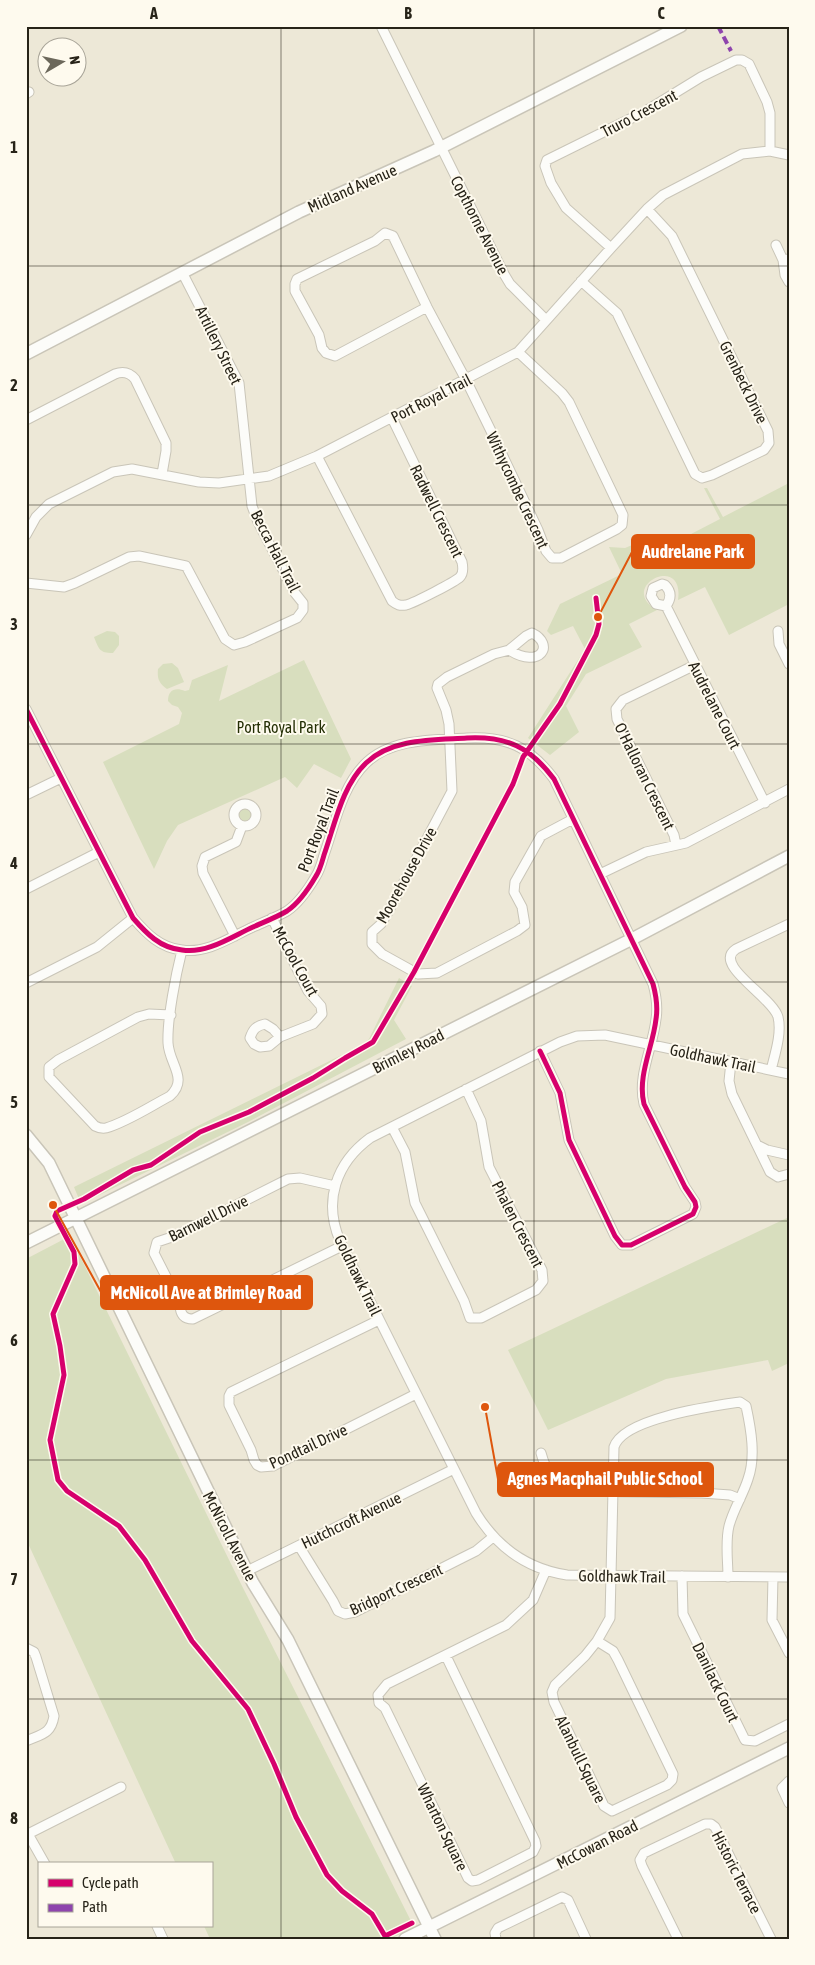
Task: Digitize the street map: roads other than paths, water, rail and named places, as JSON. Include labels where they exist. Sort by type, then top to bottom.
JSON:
[{"type":"main road","name":"Midland Avenue","points":[[26,354],[299,212],[442,148],[681,26]]},
{"type":"main road","name":"Brimley Road","points":[[26,1243],[632,939],[789,856]]},
{"type":"main road","name":"McNicoll Avenue","points":[[26,1135],[49,1163],[247,1571],[288,1640],[435,1939]]},
{"type":"main road","name":"McCowan Road","points":[[405,1939],[789,1748]]},
{"type":"street","name":"Copthorne Avenue","points":[[380,26],[507,280],[546,320]]},
{"type":"street","name":"Truro Crescent","points":[[611,248],[566,208],[548,174],[545,166],[548,160],[644,112],[701,77],[736,60],[742,60],[749,64],[767,102],[770,113],[770,151]]},
{"type":"street","name":"Port Royal Trail","points":[[26,534],[48,504],[107,474],[132,469],[209,482],[249,480],[287,470],[317,456],[518,352],[647,209],[663,195],[742,154],[770,151],[789,155]]},
{"type":"street","name":"Grenbeck Drive","points":[[581,281],[617,313],[696,474],[702,478],[712,475],[764,450],[769,443],[768,430],[672,236],[647,209]]},
{"type":"street","points":[[427,307],[335,356],[326,353],[322,348],[319,335],[295,291],[295,284],[298,279],[375,241],[385,233],[390,233],[397,240],[427,307],[466,380]]},
{"type":"street","points":[[776,245],[786,260],[785,275],[789,282]]},
{"type":"street","name":"Artillery Street","points":[[183,274],[239,383],[249,480]]},
{"type":"street","name":"Withycombe Crescent","points":[[466,380],[546,550],[552,558],[561,558],[617,529],[622,525],[624,519],[621,510],[569,402],[562,393],[518,352]]},
{"type":"street","points":[[26,420],[115,374],[122,372],[130,374],[135,379],[164,436],[166,450],[162,474]]},
{"type":"street","name":"Radwell Crescent","points":[[317,456],[392,601],[399,606],[408,605],[460,578],[463,573],[462,562],[392,418]]},
{"type":"street","name":"Becca Hall Trail","points":[[26,583],[64,587],[129,557],[139,556],[180,564],[186,566],[191,573],[225,639],[234,645],[245,642],[299,617],[304,607],[254,513],[249,480]]},
{"type":"street","name":"Audrelane Court","points":[[666,606],[765,803]]},
{"type":"street","points":[[778,631],[779,644],[789,664]]},
{"type":"street","name":"Moorehouse Drive","points":[[510,650],[494,654],[447,677],[438,684],[437,688],[446,710],[452,791],[387,914],[381,924],[372,932],[372,944],[382,954],[418,974],[437,972],[522,928],[525,924],[525,915],[514,892],[515,882],[541,836],[573,819]]},
{"type":"street","name":"O'Halloran Crescent","points":[[676,845],[674,835],[617,719],[616,709],[623,700],[695,665]]},
{"type":"street","name":"Port Royal Trail","points":[[26,709],[133,918],[147,934],[160,944],[182,950],[196,950],[217,945],[288,910],[302,897],[317,875],[351,782],[367,762],[376,756],[406,743],[449,739],[493,738],[527,750],[542,763],[554,779],[650,978],[656,996],[656,1019],[642,1085],[644,1104],[696,1207],[696,1211],[690,1216],[631,1245],[622,1245],[615,1236],[569,1140],[560,1093],[540,1051]]},
{"type":"street","points":[[26,796],[61,778]]},
{"type":"street","points":[[600,874],[646,852],[695,839],[789,789]]},
{"type":"street","points":[[235,936],[203,873],[202,866],[205,857],[236,842],[242,826]]},
{"type":"street","points":[[26,889],[99,852]]},
{"type":"street","points":[[26,983],[97,947],[133,918]]},
{"type":"street","name":"McCool Court","points":[[272,918],[308,991],[321,1006],[322,1014],[313,1024],[280,1037]]},
{"type":"street","points":[[771,1070],[779,1030],[778,1016],[770,1002],[734,970],[730,959],[732,952],[789,924]]},
{"type":"street","points":[[171,1015],[153,1014],[138,1017],[58,1060],[50,1067],[50,1076],[95,1126],[105,1128],[170,1096],[179,1086],[168,1042],[182,950]]},
{"type":"street","name":"Goldhawk Trail","points":[[789,1074],[605,1035],[585,1034],[567,1038],[370,1138],[350,1155],[338,1175],[335,1186],[333,1216],[342,1246],[476,1514],[493,1536],[506,1548],[534,1566],[567,1575],[789,1577]]},
{"type":"street","points":[[731,1062],[729,1073],[730,1089],[772,1174],[781,1177],[789,1174]]},
{"type":"street","name":"Phalen Crescent","points":[[392,1127],[405,1152],[415,1203],[464,1301],[468,1315],[473,1319],[481,1318],[536,1290],[542,1284],[544,1277],[542,1270],[489,1167],[481,1120],[466,1089]]},
{"type":"street","points":[[757,1145],[767,1150],[789,1155]]},
{"type":"street","name":"Barnwell Drive","points":[[335,1186],[300,1178],[284,1181],[175,1236],[158,1242],[154,1252],[180,1304],[180,1311],[187,1319],[193,1320],[342,1246]]},
{"type":"street","name":"Pondtail Drive","points":[[379,1320],[231,1392],[229,1405],[254,1460],[261,1467],[273,1466],[416,1394]]},
{"type":"street","name":"Alanbull Square","points":[[597,1641],[613,1652],[618,1660],[673,1774],[672,1780],[667,1785],[617,1810],[611,1811],[604,1806],[552,1696],[555,1685],[581,1661],[597,1641],[610,1618],[614,1447],[622,1436],[664,1416],[740,1402],[746,1406],[751,1440],[750,1471],[729,1527],[728,1576]]},
{"type":"street","points":[[541,1453],[549,1475],[564,1489],[575,1492],[730,1495],[740,1499]]},
{"type":"street","name":"Hutchcroft Avenue","points":[[247,1571],[454,1469]]},
{"type":"street","name":"Bridport Crescent","points":[[299,1546],[335,1607],[345,1614],[355,1612],[476,1551],[493,1536]]},
{"type":"street","name":"Wharton Square","points":[[446,1656],[536,1841],[533,1852],[478,1880],[472,1881],[468,1878],[385,1708],[381,1706],[378,1700],[382,1688],[387,1684],[506,1626],[533,1600],[546,1570]]},
{"type":"street","name":"Danilack Court","points":[[682,1576],[683,1614],[744,1740],[755,1740],[789,1724]]},
{"type":"street","points":[[773,1577],[772,1620],[789,1653]]},
{"type":"street","points":[[26,1648],[34,1652],[54,1716],[53,1726],[47,1732],[26,1741]]},
{"type":"street","points":[[789,1781],[782,1788],[789,1803]]},
{"type":"street","points":[[44,1862],[27,1835],[121,1787]]},
{"type":"street","name":"Historic Terrace","points":[[678,1939],[640,1860],[644,1853],[705,1824],[711,1824],[715,1828],[771,1939]]},
{"type":"street","points":[[496,1939],[494,1933],[498,1928],[562,1897],[568,1900],[586,1939]]},
{"type":"place","name":"Audrelane Park","points":[[598,617]]},
{"type":"place","name":"McNicoll Ave at Brimley Road","points":[[53,1205]]},
{"type":"place","name":"Agnes Macphail Public School","points":[[485,1407]]},
{"type":"park label","name":"Port Royal Park","points":[[281,727]]}]
